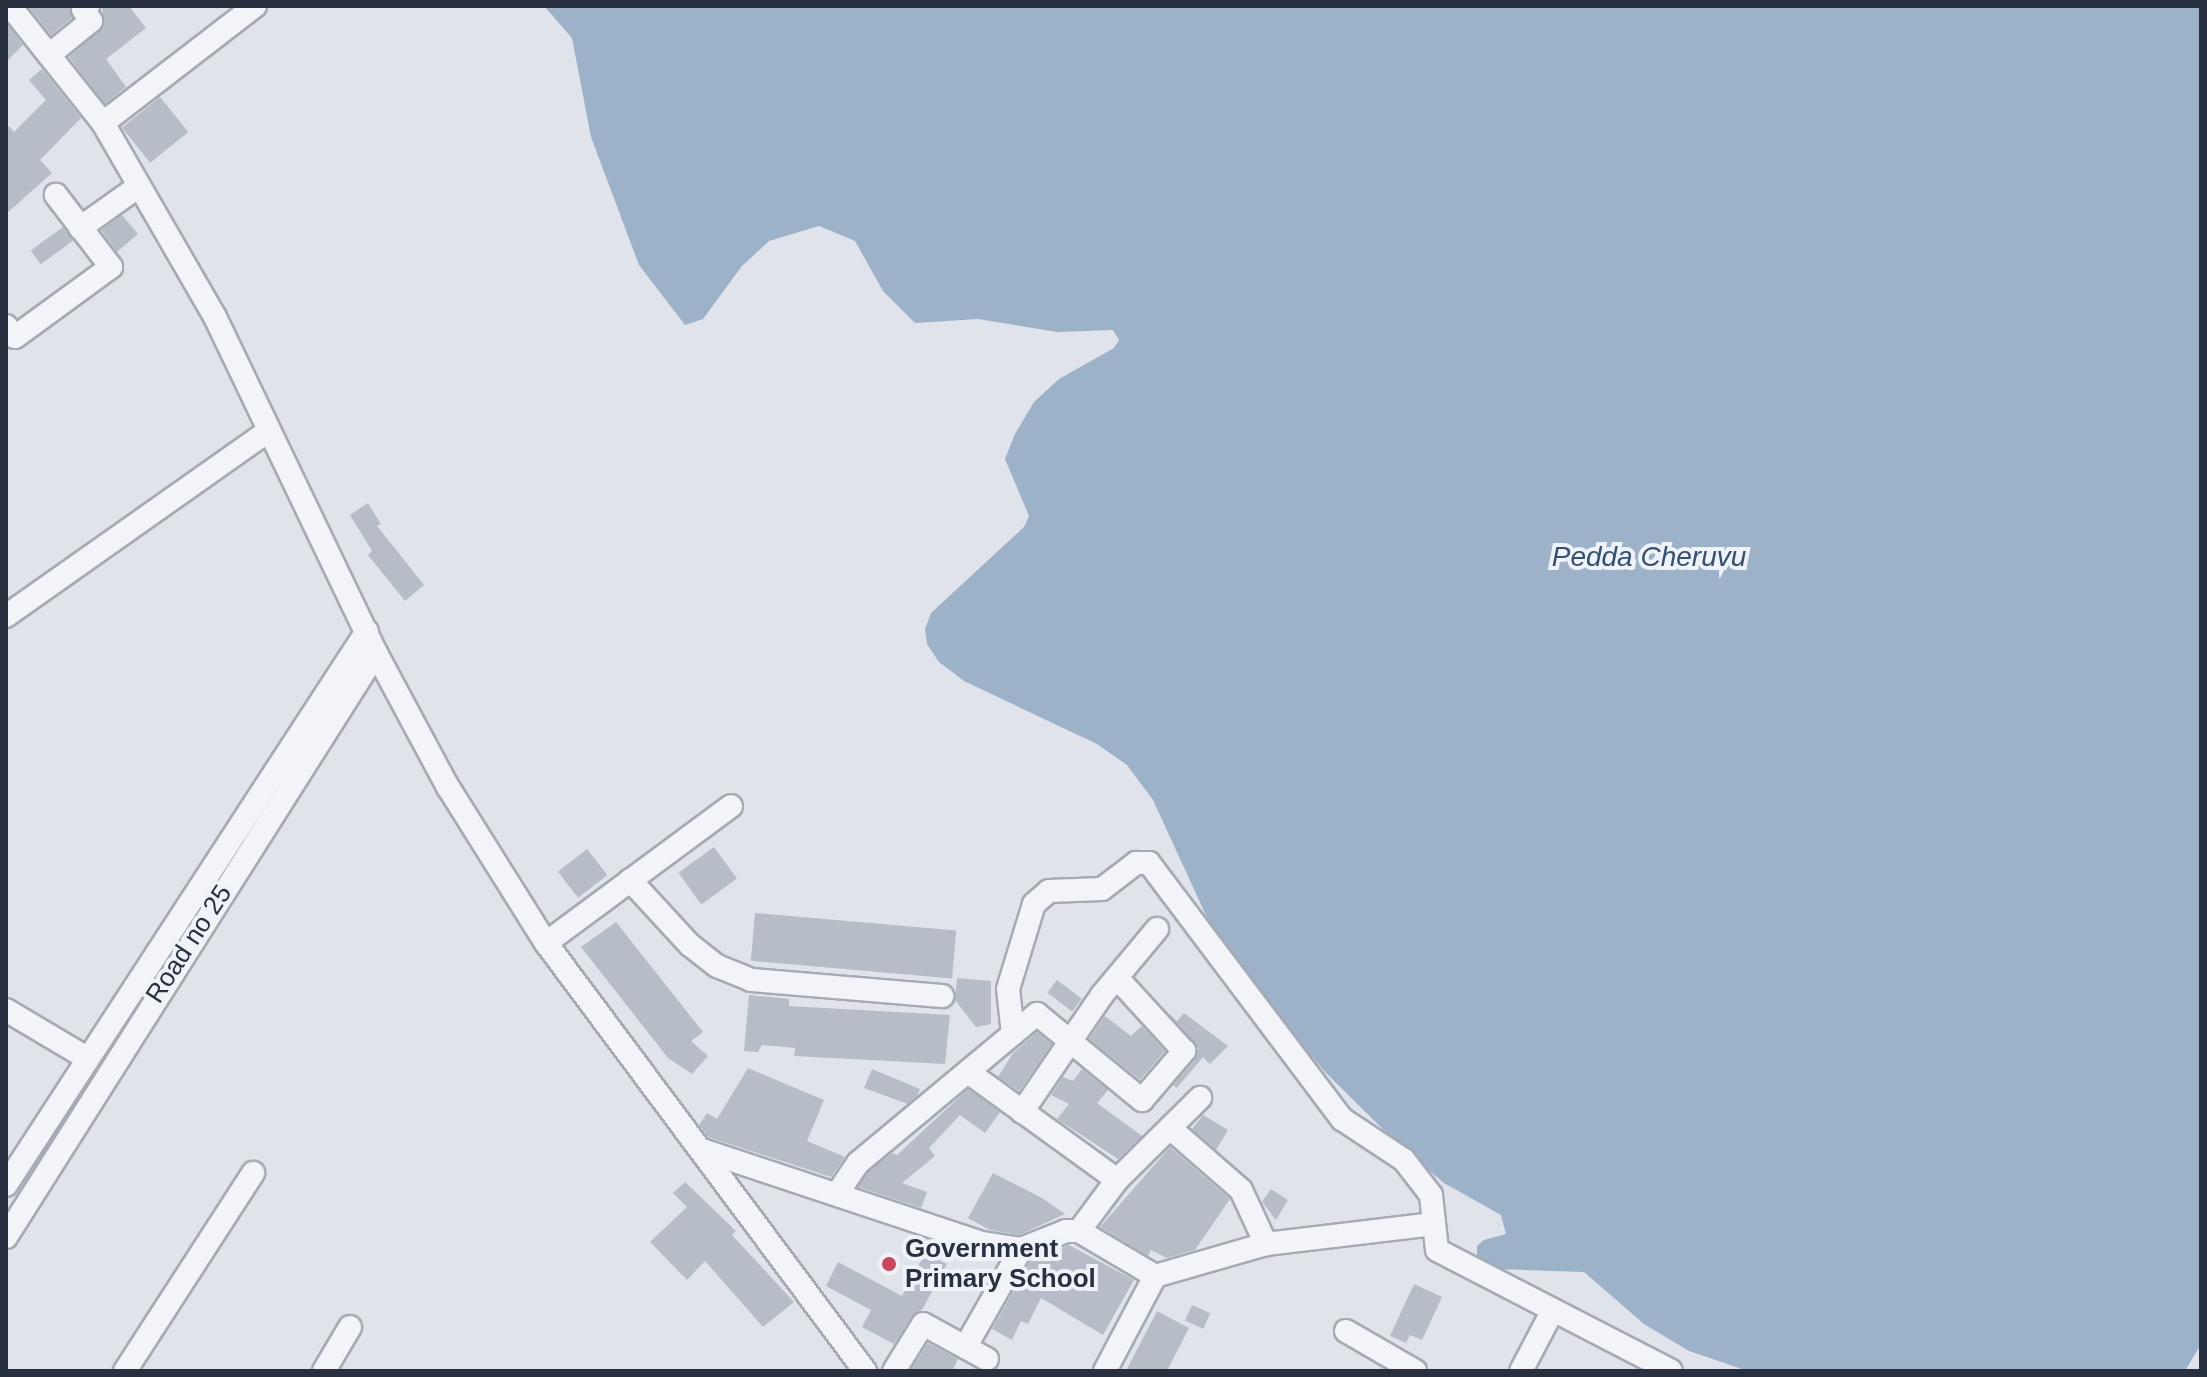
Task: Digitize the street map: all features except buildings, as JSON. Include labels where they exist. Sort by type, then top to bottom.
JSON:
[{"type":"street","points":[[10,6],[103,123],[215,317],[376,653],[448,787],[546,943],[865,1371]]},
{"type":"street","points":[[49,55],[91,21],[83,9],[88,6]]},
{"type":"street","points":[[103,123],[255,6]]},
{"type":"street","points":[[80,228],[139,186]]},
{"type":"street","points":[[6,326],[15,337],[111,267],[56,195]]},
{"type":"street","points":[[6,616],[268,431]]},
{"type":"street","name":"Road no 25","points":[[6,1185],[85,1057],[367,631]]},
{"type":"street","name":"Road no 25","points":[[6,1237],[200,926],[376,653]]},
{"type":"street","points":[[546,943],[731,806]]},
{"type":"street","points":[[1013,1034],[1008,989],[1034,904],[1049,891],[1102,889],[1136,863],[1149,863],[1342,1119],[1404,1160],[1431,1195],[1437,1250],[1671,1371]]},
{"type":"street","points":[[630,880],[690,945],[717,966],[751,980],[942,996]]},
{"type":"street","points":[[180,914],[200,926]]},
{"type":"street","points":[[1022,1112],[1117,978],[1157,929]]},
{"type":"street","points":[[837,1194],[858,1163],[1037,1014],[1142,1100],[1184,1051],[1117,978]]},
{"type":"street","points":[[6,1010],[85,1057]]},
{"type":"street","points":[[968,1072],[1117,1180]]},
{"type":"street","points":[[1079,1231],[1117,1180],[1200,1098]]},
{"type":"street","points":[[1170,1128],[1241,1190],[1266,1244]]},
{"type":"street","points":[[702,1150],[981,1243],[1021,1249],[1066,1231],[1079,1231],[1155,1276]]},
{"type":"street","points":[[125,1371],[253,1173]]},
{"type":"street","points":[[1105,1371],[1155,1276],[1266,1244],[1434,1224]]},
{"type":"street","points":[[966,1346],[1021,1249]]},
{"type":"street","points":[[1521,1371],[1553,1310]]},
{"type":"street","points":[[894,1371],[923,1324],[987,1359]]},
{"type":"street","points":[[324,1371],[350,1327]]},
{"type":"street","points":[[834,1331],[846,1371]]},
{"type":"street","points":[[1346,1331],[1415,1371]]},
{"type":"water","name":"Pedda Cheruvu","points":[[544,6],[2201,6],[2201,1344],[2185,1371],[1748,1371],[1689,1351],[1644,1324],[1584,1272],[1494,1269],[1477,1257],[1477,1246],[1484,1240],[1506,1234],[1501,1215],[1444,1183],[1399,1145],[1326,1073],[1252,985],[1215,935],[1153,800],[1127,765],[1097,744],[964,681],[939,662],[927,644],[925,629],[931,613],[1024,527],[1029,516],[1005,459],[1015,434],[1034,402],[1059,379],[1114,348],[1119,340],[1113,330],[1057,332],[978,319],[915,323],[883,291],[855,241],[819,226],[769,241],[742,266],[703,319],[685,325],[639,265],[591,137],[572,38]]},
{"type":"place","name":"Government Primary School","points":[[889,1264]]}]
